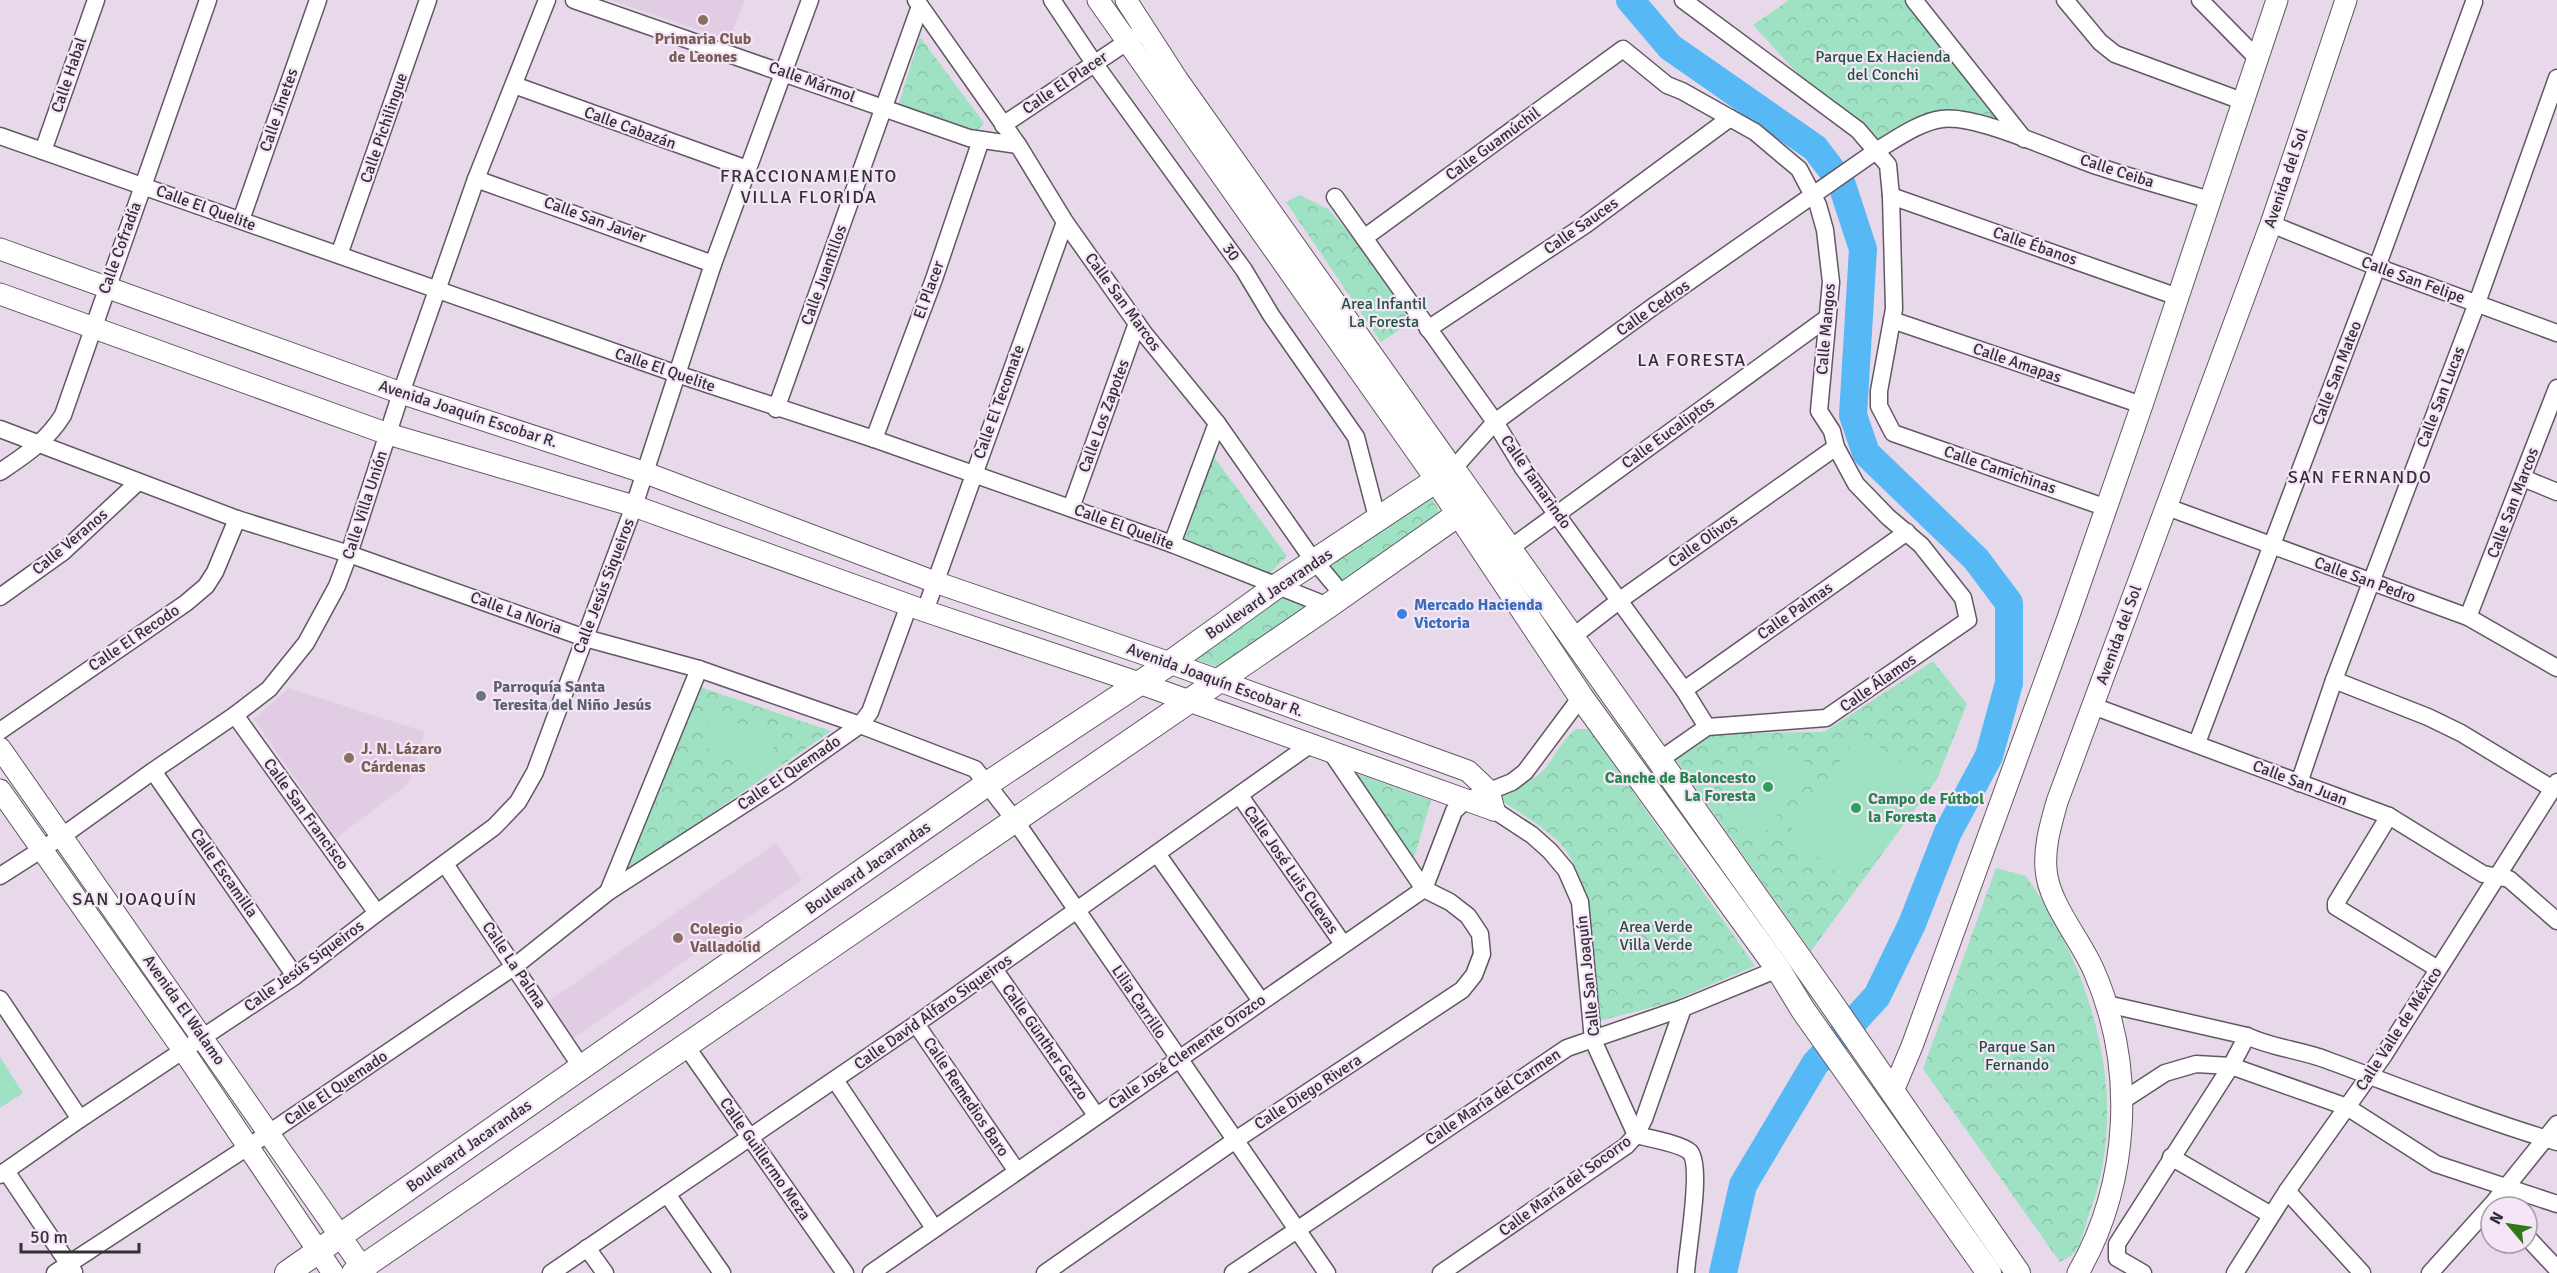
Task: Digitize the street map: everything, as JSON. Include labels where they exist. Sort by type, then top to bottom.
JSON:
[{"type":"main road","points":[[1445,475],[1466,505],[1581,697],[1778,969],[1803,1010],[1989,1273]]},
{"type":"main road","name":"Boulevard Jacarandas","points":[[287,1273],[987,784],[1170,663],[1277,586],[1445,475]]},
{"type":"main road","points":[[1466,505],[1509,549],[1870,1058],[2018,1273]]},
{"type":"main road","points":[[361,1271],[1014,819],[1336,601],[1466,505]]},
{"type":"street","name":"Calle Habal","points":[[43,151],[96,0]]},
{"type":"street","name":"Calle Cofradía","points":[[0,472],[40,444],[63,415],[106,286],[208,0]]},
{"type":"street","name":"Calle Jinetes","points":[[241,220],[318,0]]},
{"type":"street","name":"Calle Pichilingue","points":[[339,255],[428,0]]},
{"type":"street","name":"Calle Villa Unión","points":[[0,876],[61,837],[235,715],[269,689],[306,643],[332,595],[349,554],[476,179],[547,0]]},
{"type":"street","name":"Calle Mármol","points":[[574,0],[981,140],[1018,145]]},
{"type":"street","name":"Calle Jesús Siqueiros","points":[[3,1173],[295,976],[494,828],[518,802],[535,772],[634,506],[713,264],[810,0]]},
{"type":"street","name":"30","points":[[1052,0],[1094,63],[1244,270],[1271,315],[1356,437],[1378,521]]},
{"type":"street","points":[[1098,0],[1445,475]]},
{"type":"street","points":[[1126,0],[1445,475]]},
{"type":"street","points":[[1683,0],[1858,130],[1871,155],[1888,165],[1892,196],[1893,320]]},
{"type":"street","points":[[1914,0],[2024,140]]},
{"type":"street","points":[[2065,0],[2100,42],[2115,54],[2242,101]]},
{"type":"street","points":[[2200,0],[2256,57]]},
{"type":"street","points":[[1878,1116],[1893,1091],[1916,1035],[2039,699],[2142,405],[2256,57],[2277,0]]},
{"type":"street","name":"Avenida del Sol","points":[[2078,1273],[2094,1244],[2110,1200],[2119,1150],[2122,1101],[2117,1054],[2107,1004],[2094,969],[2055,899],[2046,871],[2047,838],[2056,802],[2271,224],[2346,0]]},
{"type":"street","name":"Calle San Mateo","points":[[2197,743],[2377,267],[2474,2]]},
{"type":"street","name":"Calle Juantillos","points":[[776,409],[885,108],[918,3]]},
{"type":"street","name":"Calle San Marcos","points":[[918,3],[1018,145],[1065,222],[1137,323],[1217,423],[1316,562],[1336,601]]},
{"type":"street","name":"Calle El Placer","points":[[1003,125],[1146,28]]},
{"type":"street","name":"Calle Mangos","points":[[1623,50],[1667,85],[1755,132],[1783,154],[1819,191],[1831,282],[1819,411],[1832,431],[1836,447],[1856,484],[1888,517],[1921,545],[1963,598],[1968,620]]},
{"type":"street","name":"Calle Guamúchil","points":[[1364,238],[1623,50]]},
{"type":"street","name":"Calle San Lucas","points":[[2299,783],[2334,680],[2477,303],[2557,78]]},
{"type":"street","name":"Calle Cabazán","points":[[514,85],[747,169]]},
{"type":"street","name":"Calle Sauces","points":[[1428,329],[1585,225],[1730,118]]},
{"type":"street","name":"Calle Ceiba","points":[[1871,155],[1907,132],[1942,119],[1972,122],[2099,167],[2210,200]]},
{"type":"street","name":"Calle El Quelite","points":[[0,136],[776,409],[874,439],[1071,508],[1172,544],[1277,586],[1336,601]]},
{"type":"street","name":"El Placer","points":[[874,439],[934,279],[981,140]]},
{"type":"street","name":"Calle Cedros","points":[[1445,475],[1495,422],[1654,306],[1871,155]]},
{"type":"street","name":"Calle San Javier","points":[[476,179],[713,264]]},
{"type":"street","name":"Calle Ébanos","points":[[1892,196],[2178,297]]},
{"type":"street","name":"Calle Tamarindo","points":[[1335,197],[1495,422],[1556,513],[1684,690],[1707,727]]},
{"type":"street","name":"Calle El Tecomate","points":[[935,582],[1065,222]]},
{"type":"street","name":"Calle San Felipe","points":[[2271,224],[2377,267],[2557,333]]},
{"type":"street","name":"Avenida Joaquín Escobar R.","points":[[0,249],[402,393],[646,473],[935,582],[1219,680],[1468,771],[1491,800]]},
{"type":"street","name":"Avenida Joaquín Escobar R.","points":[[0,294],[388,434],[634,506],[917,608],[1311,744],[1465,801],[1491,800]]},
{"type":"street","name":"Calle Eucaliptos","points":[[1509,549],[1827,318]]},
{"type":"street","name":"Calle Amapas","points":[[1893,320],[2142,405]]},
{"type":"street","name":"Calle Camichinas","points":[[1893,320],[1879,391],[1879,406],[1893,433],[2106,508]]},
{"type":"street","name":"Calle Los Zapotes","points":[[1071,508],[1137,323]]},
{"type":"street","name":"Calle San Marcos","points":[[2468,617],[2557,388]]},
{"type":"street","points":[[1172,544],[1217,423]]},
{"type":"street","name":"Calle La Noria","points":[[0,429],[137,483],[237,519],[349,554],[585,638],[699,669],[860,725],[975,769],[1014,819]]},
{"type":"street","name":"Calle Olivos","points":[[1571,638],[1620,600],[1836,447]]},
{"type":"street","points":[[2523,478],[2557,492]]},
{"type":"street","name":"Calle Veranos","points":[[0,597],[63,552],[137,483]]},
{"type":"street","name":"Calle San Pedro","points":[[2167,507],[2468,617],[2557,668]]},
{"type":"street","name":"Calle El Recodo","points":[[0,731],[186,603],[206,586],[215,572],[237,519]]},
{"type":"street","name":"Calle Palmas","points":[[1684,690],[1907,532]]},
{"type":"street","points":[[917,608],[935,582]]},
{"type":"street","name":"Calle El Quemado","points":[[66,1270],[515,966],[608,892],[786,777],[860,725],[870,712],[917,608]]},
{"type":"street","name":"Calle Álamos","points":[[1707,727],[1826,718],[1968,620]]},
{"type":"street","name":"Calle El Quemado","points":[[608,892],[699,669]]},
{"type":"street","points":[[2334,680],[2428,717],[2555,786]]},
{"type":"street","points":[[1491,800],[1525,772],[1581,697]]},
{"type":"street","name":"Calle San Juan","points":[[2093,706],[2389,816],[2483,874],[2509,879],[2557,921]]},
{"type":"street","name":"Calle San Francisco","points":[[235,715],[377,913]]},
{"type":"street","points":[[1658,761],[1707,727]]},
{"type":"street","name":"Calle David Alfaro Siqueiros","points":[[551,1273],[916,1024],[1158,855],[1311,744]]},
{"type":"street","name":"Avenida El Walamo","points":[[0,748],[203,1037],[361,1271]]},
{"type":"street","points":[[1331,752],[1424,889]]},
{"type":"street","name":"Calle Escamilla","points":[[153,771],[295,976]]},
{"type":"street","name":"Calle Valle de México","points":[[2235,1273],[2287,1191],[2370,1076],[2555,786]]},
{"type":"street","name":"Avenida El Walamo","points":[[0,790],[183,1050],[333,1273]]},
{"type":"street","name":"Calle José Luis Cuevas","points":[[1240,796],[1343,944]]},
{"type":"street","name":"Calle San Joaquín","points":[[1491,800],[1550,851],[1566,870],[1580,902],[1593,1040],[1636,1135]]},
{"type":"street","points":[[1424,889],[1454,812],[1465,801]]},
{"type":"street","points":[[2389,816],[2336,907],[2438,969]]},
{"type":"street","name":"Lilia Carrillo","points":[[1014,819],[1327,1273]]},
{"type":"street","points":[[1158,855],[1261,1001]]},
{"type":"street","name":"Calle La Palma","points":[[445,864],[582,1068]]},
{"type":"street","name":"Calle José Clemente Orozco","points":[[871,1273],[1016,1170],[1424,889]]},
{"type":"street","name":"Calle Diego Rivera","points":[[1045,1273],[1234,1141],[1462,990],[1474,975],[1482,954],[1480,934],[1468,916],[1450,902],[1424,889]]},
{"type":"street","name":"Calle Günther Gerzo","points":[[994,969],[1096,1115]]},
{"type":"street","name":"Calle María del Carmen","points":[[1233,1273],[1567,1048],[1683,1008],[1778,969]]},
{"type":"street","points":[[0,999],[80,1119]]},
{"type":"street","points":[[2107,1004],[2247,1036],[2258,1041],[2305,1052],[2460,1111],[2551,1140]]},
{"type":"street","name":"Calle María del Socorro","points":[[1441,1273],[1626,1146],[1636,1135],[1683,1008]]},
{"type":"street","name":"Calle Remedios Baro","points":[[916,1024],[1016,1170]]},
{"type":"street","points":[[2143,1273],[2117,1258],[2116,1244],[2231,1066],[2247,1036]]},
{"type":"street","name":"Calle Guillermo Meza","points":[[686,1046],[845,1273]]},
{"type":"street","points":[[2122,1101],[2165,1073],[2196,1064],[2231,1066],[2347,1107],[2436,1164],[2557,1204]]},
{"type":"street","points":[[835,1080],[934,1228]]},
{"type":"street","points":[[2502,1195],[2551,1140],[2557,1124]]},
{"type":"street","points":[[1636,1135],[1685,1149],[1692,1156],[1695,1192],[1686,1273]]},
{"type":"street","points":[[2171,1157],[2271,1215]]},
{"type":"street","points":[[3,1173],[66,1270]]},
{"type":"street","points":[[2287,1191],[2362,1273]]},
{"type":"street","points":[[667,1194],[722,1273]]},
{"type":"street","points":[[2430,1273],[2479,1222]]},
{"type":"street","points":[[587,1248],[604,1273]]},
{"type":"street","points":[[2539,1250],[2557,1269]]},
{"type":"shaded area","name":"Primaria Club de Leones","points":[[610,0],[745,0],[729,40]]},
{"type":"shaded area","name":"J. N. Lázaro Cárdenas","points":[[289,688],[425,732],[408,784],[336,838],[254,719]]},
{"type":"shaded area","name":"Colegio Valladolid","points":[[776,843],[802,880],[571,1040],[546,1003]]},
{"type":"green space","name":"Parque Ex Hacienda del Conchi","points":[[1789,0],[1914,0],[2024,140],[1954,119],[1873,147],[1829,108],[1753,25]]},
{"type":"green space","points":[[920,37],[984,123],[974,134],[898,106]]},
{"type":"green space","name":"Area Infantil La Foresta","points":[[1299,195],[1328,209],[1354,238],[1413,321],[1381,342],[1286,202]]},
{"type":"green space","points":[[1214,457],[1287,556],[1270,573],[1184,540]]},
{"type":"green space","points":[[1431,496],[1441,515],[1344,581],[1326,564]]},
{"type":"green space","points":[[1280,597],[1309,608],[1218,667],[1190,658]]},
{"type":"green space","points":[[1933,661],[1967,704],[1937,779],[1811,951],[1676,760],[1709,733],[1824,732]]},
{"type":"green space","points":[[700,687],[831,731],[624,874]]},
{"type":"green space","points":[[711,715],[778,737],[763,768],[700,745]]},
{"type":"green space","name":"Area Verde Villa Verde","points":[[1576,729],[1589,729],[1755,966],[1668,1003],[1599,1021],[1592,930],[1582,884],[1574,864],[1563,847],[1549,834],[1497,798],[1530,781],[1541,772],[1563,742]]},
{"type":"green space","name":"Campo de Fútbol la Foresta","points":[[1860,733],[1926,780],[1853,882],[1787,836]]},
{"type":"green space","name":"Canche de Baloncesto La Foresta","points":[[1774,740],[1810,765],[1763,835],[1726,810]]},
{"type":"green space","points":[[1332,765],[1431,800],[1410,872]]},
{"type":"green space","name":"Parque San Fernando","points":[[1996,868],[2026,876],[2070,952],[2086,994],[2098,1036],[2105,1079],[2107,1123],[2102,1166],[2078,1247],[2074,1253],[2060,1262],[1923,1069]]},
{"type":"green space","points":[[0,1057],[23,1093],[0,1108]]},
{"type":"waterway","points":[[1630,0],[1670,47],[1815,148],[1841,182],[1863,249],[1853,415],[1866,453],[1976,559],[2009,603],[2009,683],[1989,756],[1948,832],[1912,924],[1877,996],[1815,1064],[1743,1185],[1723,1273]]},
{"type":"place","name":"Primaria Club de Leones","points":[[703,20]]},
{"type":"place","name":"Mercado Hacienda Victoria","points":[[1402,614]]},
{"type":"place","name":"Parroquía Santa Teresita del Niño Jesús","points":[[481,696]]},
{"type":"place","name":"J. N. Lázaro Cárdenas","points":[[349,758]]},
{"type":"place","name":"Canche de Baloncesto La Foresta","points":[[1768,787]]},
{"type":"place","name":"Campo de Fútbol la Foresta","points":[[1856,808]]},
{"type":"place","name":"Colegio Valladolid","points":[[678,938]]},
{"type":"district","name":"FRACCIONAMIENTO VILLA FLORIDA","points":[[809,186]]},
{"type":"district","name":"LA FORESTA","points":[[1692,360]]},
{"type":"district","name":"SAN FERNANDO","points":[[2360,477]]},
{"type":"district","name":"SAN JOAQUÍN","points":[[135,899]]}]
